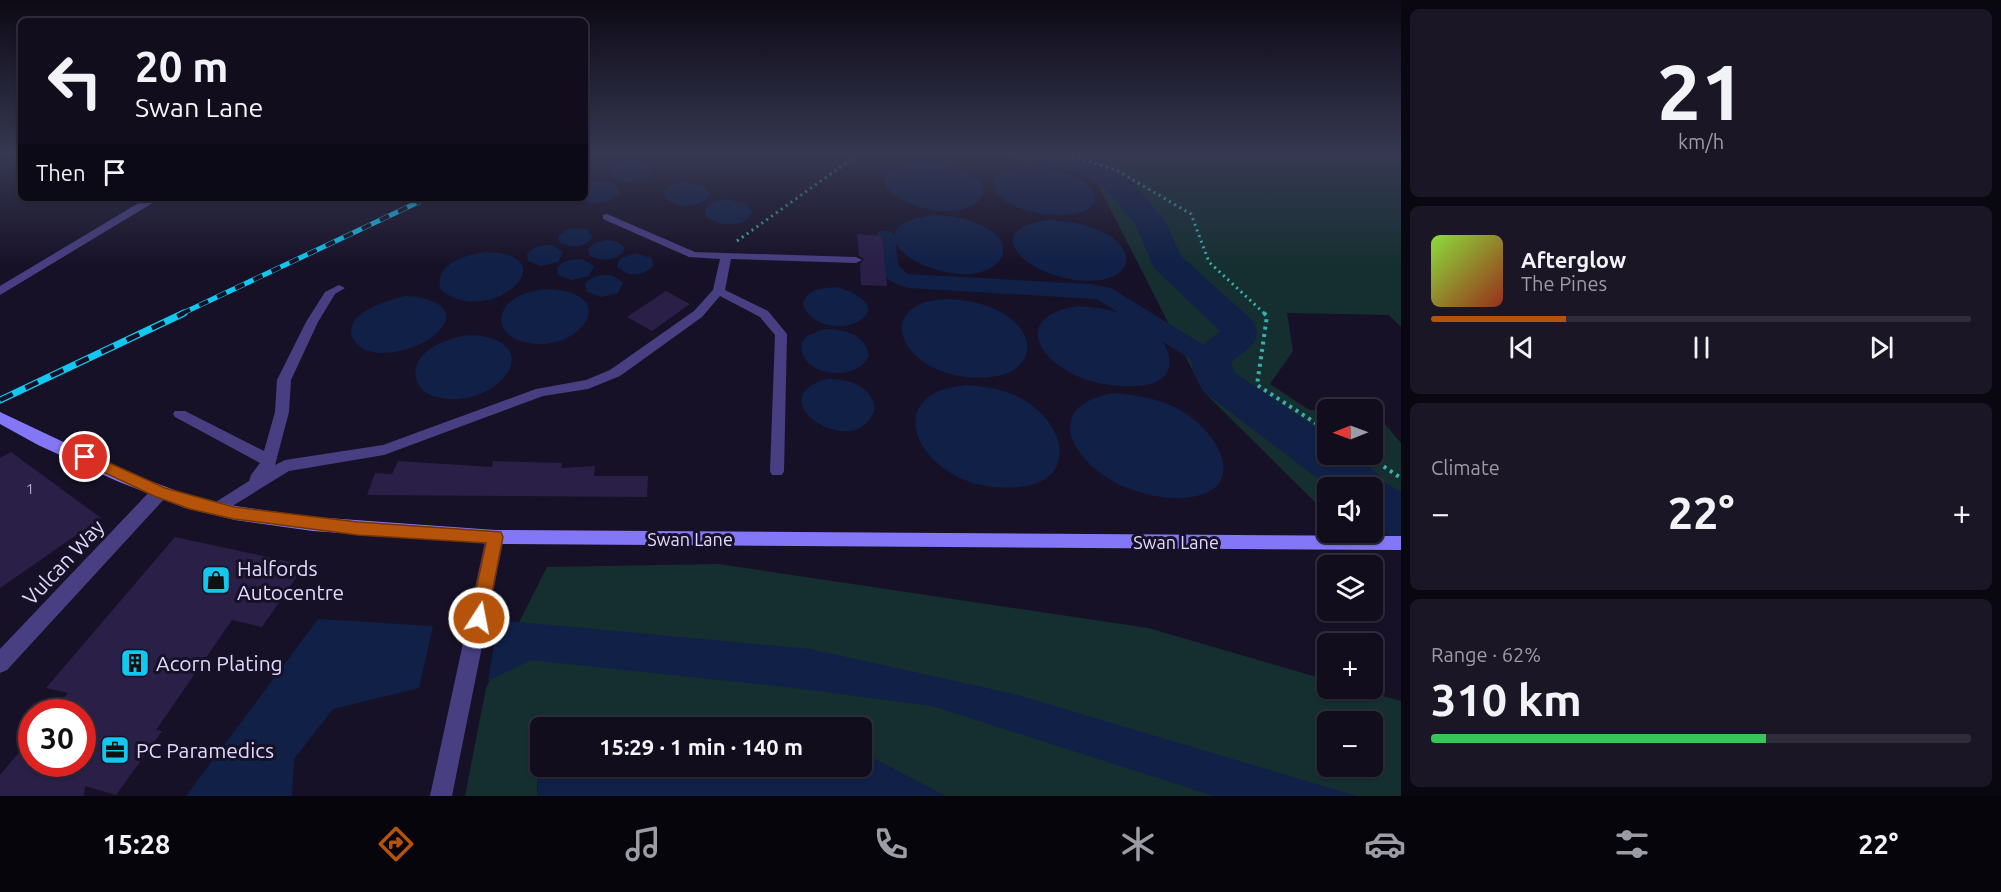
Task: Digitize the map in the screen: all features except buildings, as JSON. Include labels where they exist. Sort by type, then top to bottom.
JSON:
[{"type":"street","points":[[0,291],[150,201]]},
{"type":"street","name":"Swan Lane","points":[[0,417],[44,441],[160,492],[216,508],[313,524],[495,537],[1401,543]]},
{"type":"street","name":"Vulcan Way","points":[[0,663],[160,492]]},
{"type":"street","points":[[441,796],[495,537]]},
{"type":"lane","points":[[606,217],[693,255],[856,260]]},
{"type":"lane","points":[[216,508],[285,466],[384,450],[542,392],[588,384],[615,373],[698,314],[719,291],[726,256]]},
{"type":"lane","points":[[251,485],[270,461],[272,444],[282,412],[284,380],[312,322],[331,292],[339,288]]},
{"type":"lane","points":[[719,291],[764,314],[781,334],[777,471]]},
{"type":"lane","points":[[180,414],[270,461]]},
{"type":"path","points":[[726,256],[735,243],[807,191]]},
{"type":"path","points":[[1152,191],[1191,214],[1209,262],[1267,316],[1257,385],[1317,423]]},
{"type":"path","points":[[1382,465],[1401,478]]},
{"type":"green space","points":[[1101,191],[1401,191],[1401,327],[1389,315],[1287,313],[1293,351],[1270,384],[1309,410],[1317,410],[1317,465],[1383,465],[1383,422],[1401,443],[1401,505],[1383,505],[1383,477],[1317,477],[1317,504],[1203,391]]},
{"type":"green space","points":[[718,564],[1148,628],[1317,677],[1317,699],[1383,699],[1383,696],[1401,701],[1401,796],[945,796],[872,758],[872,717],[530,717],[530,777],[538,777],[537,796],[465,796],[486,688],[547,567]]},
{"type":"water","points":[[588,191],[619,192],[605,202],[581,201],[588,201]]},
{"type":"water","points":[[664,191],[708,191],[710,194],[698,204],[686,206],[675,204],[665,198]]},
{"type":"water","points":[[891,191],[983,191],[975,204],[959,210],[941,211],[922,208]]},
{"type":"water","points":[[997,191],[1093,191],[1095,196],[1094,203],[1086,210],[1061,215],[1030,211],[1003,199]]},
{"type":"water","points":[[726,199],[746,204],[752,212],[749,218],[731,225],[711,220],[706,216],[705,209],[713,202]]},
{"type":"water","points":[[935,215],[966,219],[994,233],[1003,248],[999,262],[983,271],[971,274],[950,273],[930,268],[913,260],[900,250],[894,239],[897,229],[910,221]]},
{"type":"water","points":[[1049,220],[1081,224],[1112,237],[1125,253],[1124,268],[1112,277],[1084,281],[1068,279],[1038,269],[1018,253],[1013,245],[1013,238],[1015,233],[1027,225]]},
{"type":"water","points":[[570,228],[587,229],[593,237],[590,241],[577,246],[568,246],[559,242],[558,236]]},
{"type":"water","points":[[606,240],[617,242],[624,247],[623,253],[606,260],[589,255],[588,249],[595,243]]},
{"type":"water","points":[[552,245],[563,252],[558,262],[541,266],[528,261],[527,254],[532,249]]},
{"type":"water","points":[[485,252],[510,256],[522,264],[522,275],[514,287],[499,296],[481,301],[461,300],[441,290],[441,274],[446,267],[460,258]]},
{"type":"water","points":[[635,253],[651,258],[654,264],[641,274],[625,273],[617,266],[620,259]]},
{"type":"water","points":[[582,259],[594,266],[589,276],[572,280],[558,275],[557,268],[562,263]]},
{"type":"water","points":[[600,275],[611,275],[623,282],[618,293],[601,297],[587,292],[585,284],[590,279]]},
{"type":"water","points":[[836,287],[849,291],[867,304],[866,315],[859,321],[844,326],[835,326],[819,322],[806,311],[803,304],[808,295],[820,289]]},
{"type":"water","points":[[545,289],[570,293],[584,300],[589,311],[585,322],[575,333],[560,341],[541,344],[512,337],[506,332],[501,320],[506,307],[522,295]]},
{"type":"water","points":[[406,296],[432,301],[444,310],[446,316],[444,324],[437,333],[408,349],[395,352],[371,352],[361,348],[354,340],[351,331],[360,315],[379,304]]},
{"type":"water","points":[[947,299],[969,301],[1004,314],[1023,332],[1027,342],[1027,352],[1023,361],[1015,369],[1004,374],[975,378],[953,375],[924,362],[905,341],[902,325],[905,317],[920,304]]},
{"type":"water","points":[[1078,306],[1117,312],[1152,330],[1161,339],[1170,360],[1168,370],[1162,378],[1152,384],[1135,386],[1106,384],[1077,376],[1050,358],[1038,337],[1039,327],[1046,318],[1059,311]]},
{"type":"water","points":[[824,329],[845,331],[858,337],[869,355],[863,364],[841,373],[817,369],[808,363],[802,354],[802,342],[807,336]]},
{"type":"water","points":[[468,335],[493,339],[507,348],[512,359],[508,372],[498,384],[482,393],[462,399],[440,398],[425,392],[416,380],[416,366],[420,359],[440,343]]},
{"type":"water","points":[[827,379],[851,382],[869,394],[875,409],[865,425],[849,431],[832,430],[817,422],[806,412],[801,400],[808,388]]},
{"type":"water","points":[[966,385],[993,389],[1019,397],[1046,418],[1059,443],[1060,455],[1056,467],[1049,476],[1036,483],[1019,487],[992,487],[957,476],[940,466],[932,458],[924,449],[916,428],[919,408],[936,392]]},
{"type":"water","points":[[1114,393],[1162,402],[1180,410],[1201,426],[1212,438],[1220,452],[1223,465],[1222,477],[1216,487],[1202,494],[1182,498],[1148,495],[1116,483],[1086,460],[1076,447],[1071,433],[1071,420],[1078,409],[1092,399]]},
{"type":"water","points":[[318,619],[433,626],[419,688],[333,709],[294,759],[292,796],[186,796]]},
{"type":"water","points":[[498,620],[810,649],[1014,694],[1357,796],[1214,796],[932,706],[786,687],[531,660],[488,681]]},
{"type":"water","points":[[872,758],[945,796],[537,796],[539,777],[872,777]]},
{"type":"waterway","points":[[1123,191],[1149,220],[1166,261],[1239,328],[1238,336],[1211,358],[1212,371],[1219,382],[1349,477]]},
{"type":"waterway","points":[[885,236],[886,259],[890,271],[900,279],[909,282],[1103,293],[1211,361]]},
{"type":"waterway","points":[[1383,505],[1401,519]]},
{"type":"railway","points":[[181,314],[421,201]]},
{"type":"railway","points":[[0,400],[184,313]]},
{"type":"place","name":"Halfords Autocentre","points":[[216,580]]},
{"type":"place","name":"Acorn Plating","points":[[135,663]]},
{"type":"place","name":"PC Paramedics","points":[[115,750]]},
{"type":"route","points":[[85,457],[123,477],[160,492],[190,503],[234,513],[358,529],[495,537],[479,618]]}]
